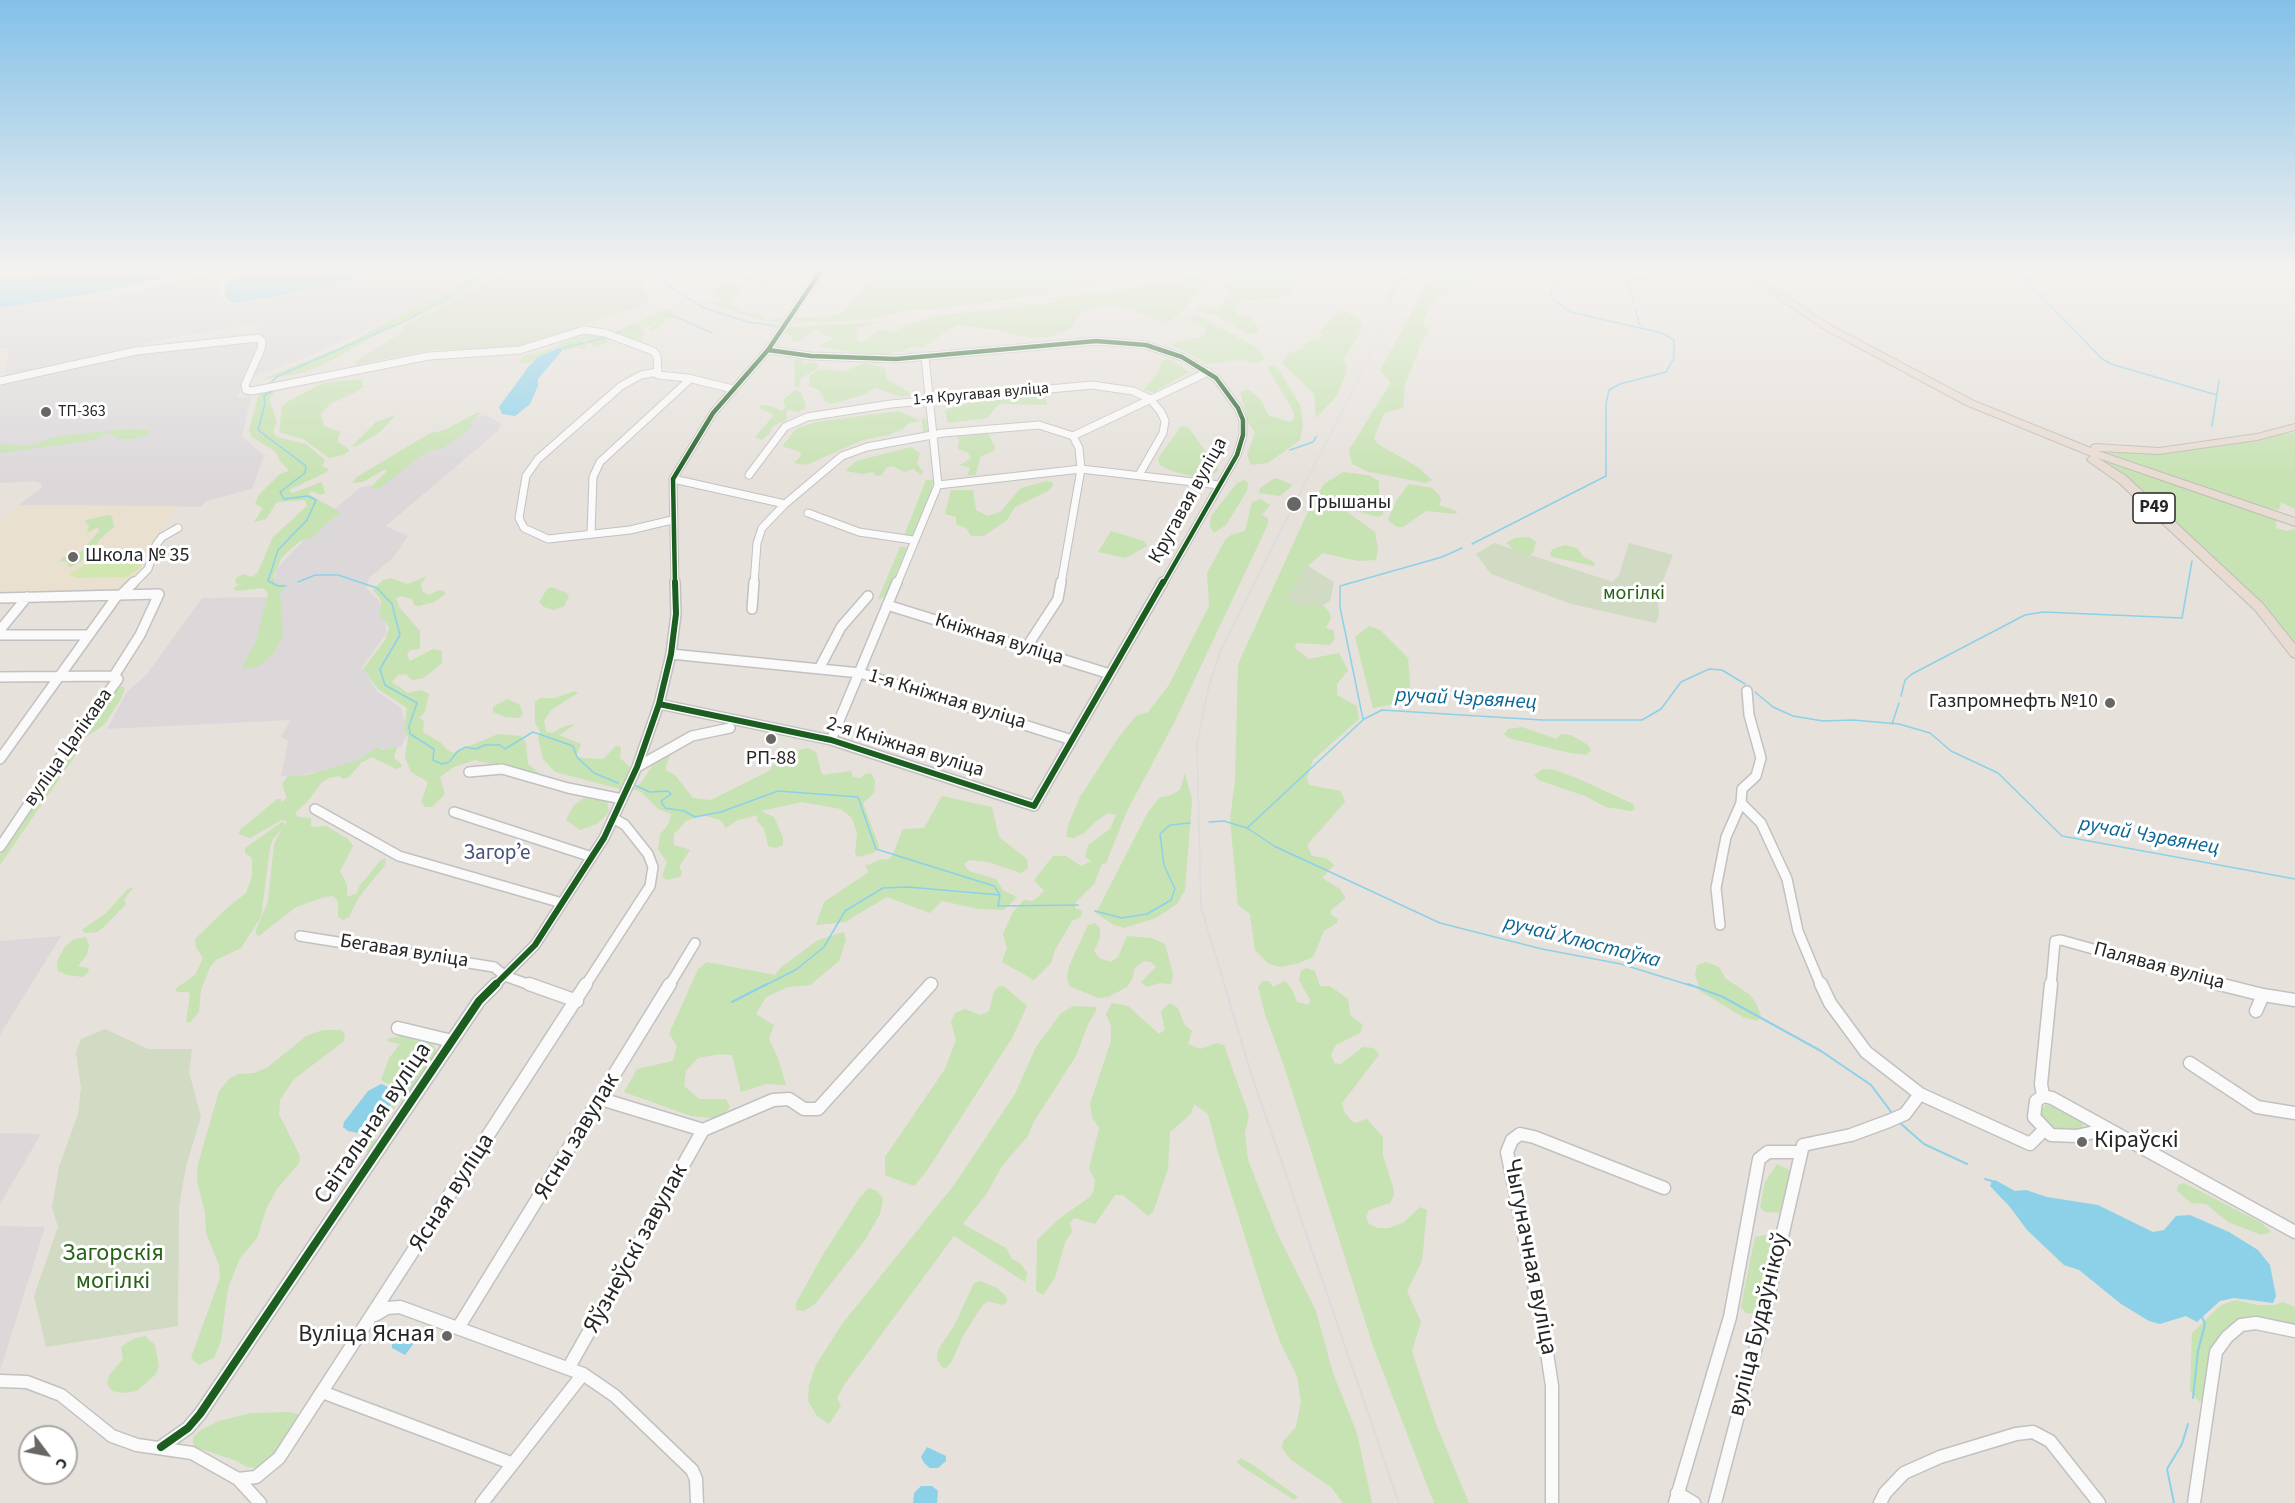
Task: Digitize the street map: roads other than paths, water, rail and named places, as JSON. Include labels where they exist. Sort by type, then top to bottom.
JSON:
[{"type":"highway","name":"Р49","points":[[1853,341],[1970,403],[2033,430],[2198,490],[2295,520]]},
{"type":"highway","name":"Р49","points":[[2033,430],[2081,444],[2132,451],[2159,451],[2247,438],[2295,427]]},
{"type":"highway","name":"Р49","points":[[2033,430],[2099,463],[2122,479],[2259,607],[2295,653]]},
{"type":"street","points":[[0,381],[136,351],[213,341]]},
{"type":"street","points":[[262,341],[261,349],[245,385],[246,390],[252,391],[429,356],[520,350],[548,341]]},
{"type":"street","points":[[627,341],[653,351],[657,356],[658,375],[688,378],[734,389]]},
{"type":"street","points":[[773,341],[768,350],[705,426],[673,479],[785,504]]},
{"type":"street","name":"Кругавая вуліца","points":[[768,350],[811,356],[885,359],[1060,343],[1118,342],[1158,348],[1182,357],[1208,372],[1232,396],[1243,420],[1240,447],[1034,806]]},
{"type":"street","points":[[831,740],[938,484],[925,356]]},
{"type":"street","points":[[658,372],[641,375],[621,386],[538,459],[526,476],[519,518],[524,528],[535,535],[548,538],[630,530],[672,520]]},
{"type":"street","points":[[752,609],[759,535],[785,504],[832,464],[854,451],[934,435],[1039,425],[1073,436],[1208,372]]},
{"type":"street","points":[[591,534],[593,477],[600,462],[687,382]]},
{"type":"street","name":"1-я Кругавая вуліца","points":[[749,475],[782,430],[796,420],[866,407],[1092,385],[1120,387],[1150,399]]},
{"type":"street","points":[[1139,475],[1165,427],[1161,412],[1150,399]]},
{"type":"street","points":[[1026,648],[1058,599],[1081,469],[1079,448],[1073,436]]},
{"type":"street","points":[[938,484],[1081,469],[1219,485]]},
{"type":"street","name":"Світальная вуліца","points":[[161,1446],[188,1428],[200,1414],[479,1001],[535,945],[592,857],[613,818],[637,767],[659,704],[671,654],[676,614],[672,520],[673,479]]},
{"type":"street","points":[[808,513],[859,532],[913,540]]},
{"type":"street","points":[[0,759],[119,596],[148,569],[156,545],[162,537],[177,528]]},
{"type":"street","name":"вуліца Цалікава","points":[[0,847],[116,678],[141,635],[159,594],[119,596]]},
{"type":"street","points":[[0,598],[119,596]]},
{"type":"street","points":[[819,669],[842,627],[868,596]]},
{"type":"street","points":[[0,630],[27,597]]},
{"type":"street","name":"Кніжная вуліца","points":[[887,605],[1110,674]]},
{"type":"street","points":[[0,636],[89,635]]},
{"type":"street","name":"1-я Кніжная вуліца","points":[[671,654],[860,673],[1072,740]]},
{"type":"street","points":[[0,677],[116,678]]},
{"type":"street","points":[[1720,925],[1716,888],[1726,837],[1741,803],[1742,789],[1756,776],[1761,758],[1749,715],[1747,691]]},
{"type":"street","name":"2-я Кніжная вуліца","points":[[659,704],[831,740],[1034,806]]},
{"type":"street","points":[[637,767],[692,736],[730,728]]},
{"type":"street","points":[[469,772],[502,769],[567,788],[622,799]]},
{"type":"street","points":[[1741,803],[1761,823],[1787,879],[1798,931],[1830,1003],[1866,1052],[1888,1072],[1920,1094],[2030,1144],[2044,1130]]},
{"type":"street","points":[[315,809],[399,856],[562,903]]},
{"type":"street","points":[[454,812],[592,857]]},
{"type":"street","name":"Ясная вуліца","points":[[238,1479],[256,1477],[279,1458],[651,886],[653,867],[648,854],[625,825],[613,818]]},
{"type":"street","name":"Бегавая вуліца","points":[[300,936],[494,967],[505,976],[577,1000]]},
{"type":"street","name":"Палявая вуліца","points":[[2043,1096],[2041,1084],[2055,941],[2061,940],[2178,974],[2263,995],[2295,1000]]},
{"type":"street","name":"Ясны завулак","points":[[458,1328],[695,943]]},
{"type":"street","points":[[601,1099],[703,1130],[773,1100],[789,1099],[804,1109],[818,1109],[931,984]]},
{"type":"street","points":[[2256,1011],[2263,995]]},
{"type":"street","points":[[398,1028],[452,1041]]},
{"type":"street","points":[[2190,1063],[2257,1107],[2295,1113]]},
{"type":"street","points":[[1694,1503],[1676,1498],[1730,1317],[1751,1214],[1759,1159],[1768,1152],[1802,1149],[1889,1121],[1905,1114],[1920,1094]]},
{"type":"street","points":[[2107,1129],[2077,1136],[2051,1135],[2034,1117],[2033,1110],[2036,1101],[2043,1096],[2052,1098],[2295,1232]]},
{"type":"street","name":"Яўзнеўскі завулак","points":[[569,1367],[703,1130]]},
{"type":"street","name":"Чыгуначная вуліца","points":[[1551,1503],[1552,1386],[1544,1333],[1507,1152],[1512,1140],[1520,1134],[1534,1137],[1557,1143],[1664,1188]]},
{"type":"street","name":"вуліца Будаўнікоў","points":[[1715,1503],[1762,1324],[1802,1149]]},
{"type":"street","points":[[371,1318],[387,1308],[400,1307],[583,1374],[615,1396],[692,1470],[696,1479],[698,1503]]},
{"type":"street","points":[[2194,1503],[2216,1352],[2227,1337],[2241,1325],[2256,1323],[2295,1331]]},
{"type":"street","points":[[482,1503],[511,1463],[583,1374]]},
{"type":"street","points":[[0,1381],[27,1382],[62,1395],[112,1436],[137,1445],[161,1446],[192,1453],[238,1479],[260,1503]]},
{"type":"street","points":[[322,1392],[511,1463]]},
{"type":"street","points":[[1880,1503],[1885,1493],[1904,1473],[1940,1457],[2016,1434],[2033,1432],[2050,1441],[2099,1503]]},
{"type":"water","points":[[562,348],[562,351],[538,379],[538,386],[530,404],[515,416],[502,414],[499,407],[529,366],[538,357]]},
{"type":"water","points":[[381,1084],[393,1089],[394,1099],[386,1113],[363,1134],[348,1131],[343,1127],[344,1122],[368,1091]]},
{"type":"water","points":[[1995,1180],[2015,1191],[2026,1190],[2047,1197],[2098,1205],[2153,1232],[2164,1230],[2176,1216],[2190,1215],[2229,1232],[2258,1250],[2270,1265],[2276,1296],[2273,1303],[2234,1298],[2220,1301],[2197,1322],[2186,1316],[2160,1324],[2149,1321],[2121,1304],[2079,1270],[2064,1265],[2027,1230],[1990,1186]]},
{"type":"water","points":[[408,1328],[420,1335],[405,1355],[392,1348],[392,1344],[402,1330]]},
{"type":"water","points":[[927,1447],[946,1456],[946,1461],[938,1468],[930,1468],[924,1463],[921,1457]]},
{"type":"water","points":[[921,1486],[932,1486],[938,1491],[937,1503],[913,1503],[914,1493]]},
{"type":"waterway","name":"ручай Чэрвянец","points":[[271,382],[278,376],[358,341]]},
{"type":"waterway","points":[[562,348],[591,341]]},
{"type":"waterway","points":[[1472,544],[1606,476],[1606,404],[1609,390],[1620,384],[1666,372],[1674,358],[1674,341]]},
{"type":"waterway","points":[[2085,341],[2101,358],[2111,364],[2217,395]]},
{"type":"waterway","points":[[2217,395],[2219,380]]},
{"type":"waterway","name":"ручай Чэрвянец","points":[[272,391],[264,396],[265,404],[258,430],[306,466],[305,473],[280,492],[284,499],[308,496],[316,500],[307,520],[278,550],[268,581],[278,586],[286,586]]},
{"type":"waterway","points":[[2212,426],[2217,395]]},
{"type":"waterway","points":[[1290,450],[1313,442],[1316,437]]},
{"type":"waterway","points":[[1363,719],[1340,607],[1340,586],[1442,557],[1462,548]]},
{"type":"waterway","points":[[1901,696],[1905,680],[1912,674],[2025,615],[2043,612],[2182,618],[2192,561]]},
{"type":"waterway","name":"ручай Чэрвянец","points":[[298,582],[315,575],[338,575],[377,588],[392,604],[400,635],[380,669],[385,685],[417,703],[409,726],[410,734],[434,749],[433,760],[442,764],[449,762],[458,751],[466,747],[476,749],[485,745],[500,745],[505,749],[533,732],[573,746],[577,757],[594,773],[618,783]]},
{"type":"waterway","name":"ручай Чэрвянец","points":[[1247,828],[1364,719],[1382,710],[1542,720],[1642,720],[1661,709],[1681,682],[1709,669],[1722,670],[1745,684]]},
{"type":"waterway","name":"ручай Чэрвянец","points":[[1755,692],[1773,707],[1793,716],[1823,721],[1853,720],[1892,723]]},
{"type":"waterway","points":[[1892,723],[1899,703]]},
{"type":"waterway","name":"ручай Чэрвянец","points":[[1892,723],[1930,733],[1951,751],[1998,773],[2062,836],[2295,879]]},
{"type":"waterway","name":"ручай Чэрвянец","points":[[634,785],[650,792],[668,791],[671,794],[661,801],[665,808],[684,811],[695,817],[721,812],[778,791],[858,797],[876,849],[994,886],[1000,895]]},
{"type":"waterway","name":"ручай Чэрвянец","points":[[1209,822],[1224,821],[1247,828]]},
{"type":"waterway","name":"ручай Чэрвянец","points":[[1095,911],[1122,918],[1147,914],[1171,900],[1175,889],[1164,865],[1160,834],[1170,825],[1190,823]]},
{"type":"waterway","name":"ручай Хлюстаўка","points":[[1247,828],[1274,846],[1440,923],[1542,949],[1621,964],[1692,986]]},
{"type":"waterway","points":[[764,986],[797,969],[824,947],[845,911],[883,888],[908,887],[1000,895]]},
{"type":"waterway","name":"ручай Чэрвянец","points":[[1000,895],[998,906],[1078,905]]},
{"type":"waterway","points":[[732,1002],[767,984]]},
{"type":"waterway","name":"ручай Хлюстаўка","points":[[1688,984],[1723,997],[1821,1051],[1871,1085],[1892,1113]]},
{"type":"waterway","name":"ручай Хлюстаўка","points":[[1900,1123],[1924,1144],[1967,1164]]},
{"type":"waterway","name":"ручай Хлюстаўка","points":[[1985,1179],[1992,1181]]},
{"type":"waterway","name":"ручай Хлюстаўка","points":[[2193,1398],[2198,1351],[2205,1324],[2202,1317]]},
{"type":"waterway","name":"ручай Хлюстаўка","points":[[2174,1503],[2167,1469],[2182,1444],[2188,1424]]},
{"type":"railway","points":[[1225,986],[1201,908],[1197,744],[1209,686],[1222,647],[1377,341]]},
{"type":"railway","points":[[1224,984],[1251,1073],[1399,1503]]},
{"type":"place","name":"ТП-363","points":[[46,412]]},
{"type":"place","name":"Грышаны","points":[[1294,504]]},
{"type":"place","name":"Школа № 35","points":[[73,557]]},
{"type":"place","name":"Газпромнефть №10","points":[[2110,703]]},
{"type":"place","name":"РП-88","points":[[771,739]]},
{"type":"place","name":"Кіраўскі","points":[[2082,1142]]},
{"type":"place","name":"Вуліца Ясная","points":[[447,1336]]},
{"type":"district","name":"Загорʼе","points":[[497,854]]},
{"type":"park label","name":"могілкі","points":[[1634,595]]},
{"type":"park label","name":"Загорскія могілкі","points":[[113,1269]]}]
